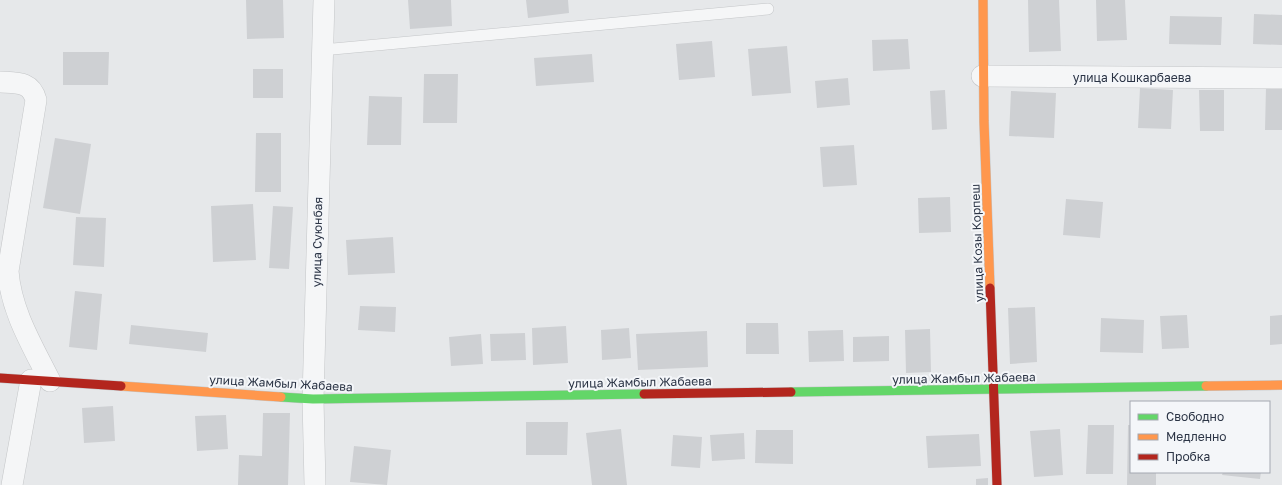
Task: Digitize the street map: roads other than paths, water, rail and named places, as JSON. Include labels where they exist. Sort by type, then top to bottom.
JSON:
[{"type":"street","name":"улица Суюнбая","points":[[315,485],[314,399],[324,0]]},
{"type":"street","name":"улица Козы Корпеш","points":[[983,0],[982,76],[995,389],[997,485]]},
{"type":"street","name":"улица Кошкарбаева","points":[[982,76],[1282,78]]},
{"type":"street","points":[[0,82],[29,87],[33,91],[36,100],[8,271],[9,290],[40,380],[12,485]]},
{"type":"street","name":"улица Жамбыл Жабаева","points":[[0,378],[314,399],[1282,385]]},
{"type":"lane","points":[[322,50],[768,9]]}]
